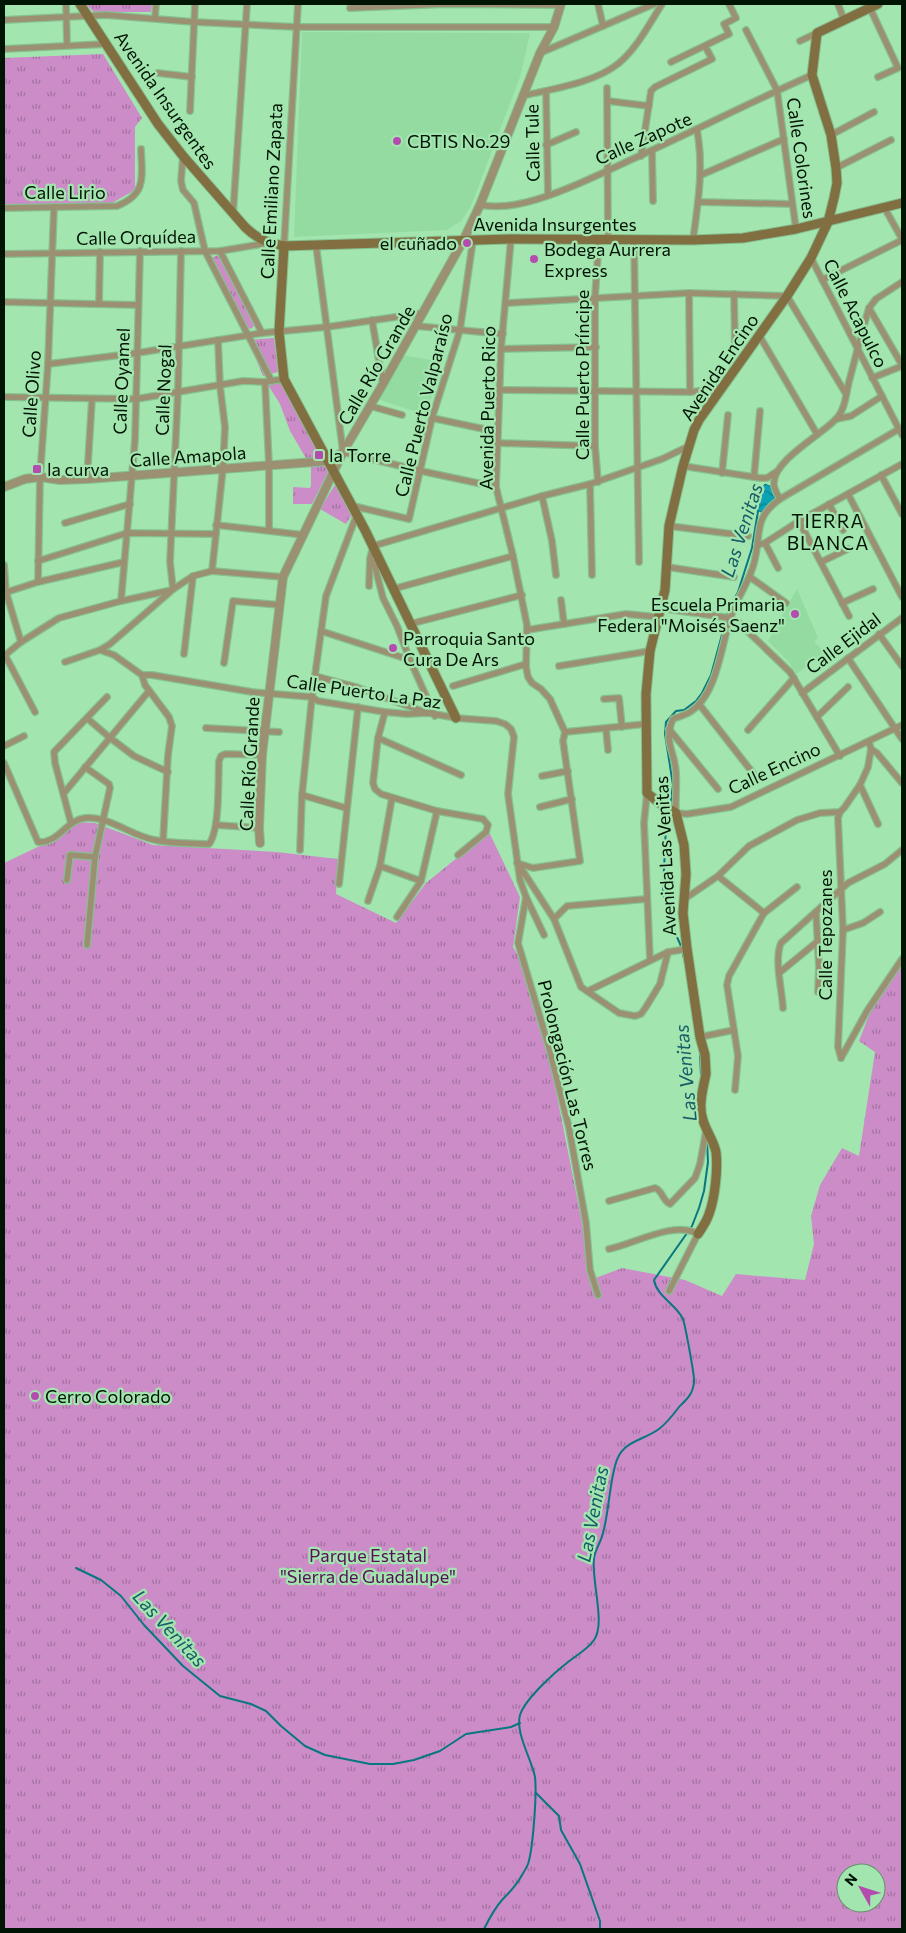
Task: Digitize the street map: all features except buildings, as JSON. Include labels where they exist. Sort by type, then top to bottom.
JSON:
[{"type":"main road","name":"Avenida Insurgentes","points":[[80,4],[136,92],[183,156],[233,214],[256,237],[268,243],[284,246],[511,239],[604,238],[693,240],[743,238],[828,222],[902,203]]},
{"type":"main road","points":[[817,33],[874,6]]},
{"type":"main road","name":"Avenida Encino","points":[[647,793],[646,694],[650,652],[665,590],[669,526],[689,446],[699,420],[787,296],[811,258],[828,222],[837,183],[831,135],[812,75],[817,33]]},
{"type":"main road","name":"Calle Emiliano Zapata","points":[[284,246],[279,332],[284,380]]},
{"type":"main road","points":[[284,380],[355,510],[456,718]]},
{"type":"main road","points":[[647,793],[671,811]]},
{"type":"main road","name":"Avenida Las Venitas","points":[[671,811],[684,845],[684,949],[705,1055],[706,1074],[703,1091],[703,1121],[716,1151],[717,1169],[710,1214],[692,1231]]},
{"type":"street","points":[[66,4],[66,45]]},
{"type":"street","points":[[155,18],[156,4]]},
{"type":"street","points":[[190,111],[195,4]]},
{"type":"street","points":[[233,214],[247,4]]},
{"type":"street","name":"Calle Emiliano Zapata","points":[[284,246],[298,4]]},
{"type":"street","points":[[350,8],[445,4],[561,4]]},
{"type":"street","name":"Calle Río Grande","points":[[260,843],[262,755],[283,577],[343,452],[416,326],[480,205],[522,96],[540,53],[554,27],[561,4]]},
{"type":"street","points":[[598,4],[603,26]]},
{"type":"street","points":[[540,53],[654,4]]},
{"type":"street","points":[[522,96],[546,91],[597,75],[620,62],[662,4]]},
{"type":"street","points":[[671,62],[729,34],[724,24],[736,18],[729,4]]},
{"type":"street","points":[[838,4],[844,20]]},
{"type":"street","points":[[874,6],[898,68],[878,77]]},
{"type":"street","points":[[4,20],[66,18],[87,15],[297,26],[554,27]]},
{"type":"street","name":"Calle Colorines","points":[[746,30],[777,90],[796,229]]},
{"type":"street","points":[[800,41],[817,33]]},
{"type":"street","points":[[4,49],[106,44]]},
{"type":"street","points":[[641,156],[651,91],[655,87],[712,59],[705,46]]},
{"type":"street","points":[[158,73],[192,77]]},
{"type":"street","name":"Calle Zapote","points":[[480,205],[511,205],[548,195],[652,151],[812,75]]},
{"type":"street","name":"Calle Puerto Príncipe","points":[[598,482],[595,446],[595,297],[604,238],[607,171],[607,88]]},
{"type":"street","name":"Calle Tule","points":[[546,91],[548,195]]},
{"type":"street","points":[[608,100],[648,106]]},
{"type":"street","points":[[831,135],[874,112]]},
{"type":"street","points":[[693,240],[701,175],[698,130]]},
{"type":"street","points":[[546,145],[576,132]]},
{"type":"street","points":[[701,175],[784,139]]},
{"type":"street","points":[[836,168],[891,140]]},
{"type":"street","name":"Calle Lirio","points":[[4,208],[117,206],[133,198],[140,190],[142,182],[141,149]]},
{"type":"street","points":[[652,151],[653,201]]},
{"type":"street","points":[[183,156],[181,181],[183,190],[194,203],[205,251],[248,335],[268,381],[269,530]]},
{"type":"street","points":[[698,202],[792,204]]},
{"type":"street","name":"Calle Olivo","points":[[38,582],[40,477],[48,364],[54,207]]},
{"type":"street","points":[[822,280],[902,240],[884,207]]},
{"type":"street","name":"Avenida Puerto Rico","points":[[511,239],[501,349],[496,487],[522,595],[527,630],[526,664],[528,677],[550,699],[565,732],[563,741],[580,861],[533,868],[518,863]]},
{"type":"street","points":[[634,239],[639,562]]},
{"type":"street","name":"Calle Puerto Valparaíso","points":[[355,510],[409,519],[432,418],[460,330],[473,240]]},
{"type":"street","name":"Calle Orquídea","points":[[4,254],[220,251],[268,243]]},
{"type":"street","points":[[316,245],[343,452],[496,487]]},
{"type":"street","name":"Calle Oyamel","points":[[121,601],[132,475],[140,251]]},
{"type":"street","name":"Calle Nogal","points":[[172,590],[170,562],[180,346],[181,251]]},
{"type":"street","points":[[220,251],[262,333]]},
{"type":"street","points":[[99,303],[100,252]]},
{"type":"street","name":"Calle Acapulco","points":[[811,258],[901,432]]},
{"type":"street","points":[[683,466],[722,474],[767,478],[776,472],[800,447],[836,419],[843,410],[869,308],[876,299],[902,282]]},
{"type":"street","points":[[506,303],[595,297],[689,294],[787,296],[846,394]]},
{"type":"street","points":[[689,294],[690,392]]},
{"type":"street","points":[[734,294],[735,347]]},
{"type":"street","points":[[4,302],[138,305]]},
{"type":"street","points":[[869,308],[902,366],[872,378]]},
{"type":"street","points":[[48,364],[137,353],[262,333],[423,313]]},
{"type":"street","points":[[372,320],[383,384]]},
{"type":"street","points":[[416,326],[502,334]]},
{"type":"street","points":[[759,334],[818,434]]},
{"type":"street","points":[[212,571],[223,468],[225,427],[220,386],[218,340]]},
{"type":"street","points":[[501,349],[596,347]]},
{"type":"street","points":[[4,397],[136,399],[242,381],[284,380]]},
{"type":"street","points":[[500,390],[690,392],[720,389]]},
{"type":"street","points":[[836,419],[851,416],[882,396]]},
{"type":"street","points":[[87,479],[92,399]]},
{"type":"street","points":[[370,406],[402,414]]},
{"type":"street","points":[[754,477],[760,411]]},
{"type":"street","points":[[722,474],[728,416]]},
{"type":"street","points":[[432,418],[498,432]]},
{"type":"street","points":[[718,789],[668,729],[673,719],[690,712],[708,692],[730,618],[750,577],[762,517],[771,505],[780,499],[901,432]]},
{"type":"street","points":[[497,443],[595,446]]},
{"type":"street","points":[[369,586],[370,560],[373,546],[542,496],[598,482],[689,446]]},
{"type":"street","name":"Calle Amapola","points":[[4,487],[25,479],[40,477],[60,480],[87,479],[328,461],[343,452]]},
{"type":"street","points":[[757,545],[765,543],[799,521],[902,464]]},
{"type":"street","points":[[776,472],[775,489],[780,499]]},
{"type":"street","points":[[881,475],[902,514]]},
{"type":"street","points":[[590,484],[592,575]]},
{"type":"street","points":[[848,494],[902,597]]},
{"type":"street","points":[[542,496],[552,541],[556,575]]},
{"type":"street","points":[[65,523],[130,504]]},
{"type":"street","points":[[829,504],[843,530]]},
{"type":"street","points":[[300,850],[302,795],[312,697],[326,596],[355,510]]},
{"type":"street","points":[[799,521],[849,616]]},
{"type":"street","points":[[216,525],[304,535]]},
{"type":"street","points":[[669,526],[748,536]]},
{"type":"street","points":[[38,561],[127,533],[171,535],[216,534]]},
{"type":"street","points":[[765,543],[778,568]]},
{"type":"street","points":[[821,562],[848,550]]},
{"type":"street","points":[[393,589],[513,556]]},
{"type":"street","points":[[370,560],[374,563],[383,598],[397,626],[432,714]]},
{"type":"street","points":[[5,593],[38,582],[124,562]]},
{"type":"street","points":[[4,565],[5,593],[21,642]]},
{"type":"street","points":[[667,567],[734,577]]},
{"type":"street","points":[[65,662],[100,650],[110,644],[172,590],[192,576],[212,571],[283,577]]},
{"type":"street","points":[[184,654],[192,576]]},
{"type":"street","points":[[750,577],[786,603]]},
{"type":"street","points":[[842,603],[873,589]]},
{"type":"street","points":[[35,712],[4,655],[59,618],[121,601],[172,590]]},
{"type":"street","points":[[410,624],[522,595]]},
{"type":"street","points":[[561,600],[564,624]]},
{"type":"street","points":[[224,663],[233,601],[280,605]]},
{"type":"street","points":[[660,608],[723,616],[738,622],[790,672],[840,756]]},
{"type":"street","points":[[527,630],[626,614],[658,617]]},
{"type":"street","name":"Calle Ejidal","points":[[802,692],[902,618]]},
{"type":"street","points":[[321,631],[410,660]]},
{"type":"street","points":[[879,634],[902,666]]},
{"type":"street","points":[[100,650],[114,655],[142,676],[149,691],[168,717],[172,726],[168,755],[164,841]]},
{"type":"street","points":[[559,666],[650,652]]},
{"type":"street","points":[[848,658],[902,739]]},
{"type":"street","points":[[453,686],[526,664]]},
{"type":"street","name":"Calle Puerto La Paz","points":[[142,676],[268,694],[312,697],[318,701],[385,712],[432,714],[496,721],[505,724],[511,729],[514,737]]},
{"type":"street","points":[[315,676],[356,687],[432,714]]},
{"type":"street","points":[[748,730],[794,678]]},
{"type":"street","points":[[817,717],[848,687]]},
{"type":"street","points":[[64,793],[149,691]]},
{"type":"street","points":[[71,823],[55,763],[54,752],[88,719],[107,697]]},
{"type":"street","points":[[604,699],[619,698],[622,727]]},
{"type":"street","points":[[699,704],[756,777]]},
{"type":"street","points":[[339,884],[358,707]]},
{"type":"street","points":[[385,712],[378,738],[373,783],[375,789],[381,794],[392,798],[437,810],[483,819],[488,825],[486,832],[458,855]]},
{"type":"street","points":[[88,719],[134,756],[168,772]]},
{"type":"street","points":[[565,732],[646,724]]},
{"type":"street","name":"Calle Encino","points":[[671,811],[687,814],[731,807],[902,725]]},
{"type":"street","points":[[206,728],[279,732]]},
{"type":"street","points":[[606,729],[608,750]]},
{"type":"street","name":"Avenida Las Venitas","points":[[668,729],[676,775],[675,798],[671,811]]},
{"type":"street","points":[[4,746],[24,736]]},
{"type":"street","name":"Prolongación Las Torres","points":[[514,737],[508,794],[520,880],[526,896],[518,943],[550,1051],[569,1128],[586,1223],[590,1270],[598,1295]]},
{"type":"street","points":[[378,738],[461,776]]},
{"type":"street","points":[[683,900],[718,876],[749,846],[797,820],[820,813],[840,812],[860,784],[868,767],[871,749],[870,742]]},
{"type":"street","points":[[871,749],[877,753],[902,784]]},
{"type":"street","points":[[4,763],[36,840],[41,842],[64,832],[71,823],[86,818],[104,820],[154,840],[209,844],[212,840],[216,824],[219,761],[221,756],[225,754],[262,755]]},
{"type":"street","points":[[85,767],[109,784],[110,788],[95,857],[87,945]]},
{"type":"street","points":[[542,776],[568,771]]},
{"type":"street","points":[[860,784],[878,824]]},
{"type":"street","points":[[647,793],[644,823],[650,960]]},
{"type":"street","points":[[302,795],[346,808]]},
{"type":"street","points":[[368,901],[380,866],[392,798]]},
{"type":"street","points":[[540,807],[572,799]]},
{"type":"street","points":[[397,918],[422,881],[437,810]]},
{"type":"street","name":"Calle Tepozanes","points":[[840,812],[838,818],[843,930],[838,1047],[841,1058],[867,1011],[902,959]]},
{"type":"street","points":[[216,824],[259,828]]},
{"type":"street","points":[[783,1008],[783,997],[779,984],[778,949],[781,943],[841,891],[848,882],[885,864],[902,850]]},
{"type":"street","points":[[67,880],[70,855],[95,857]]},
{"type":"street","points":[[518,863],[554,919],[581,986],[620,1013],[634,1016],[641,1014],[660,984],[668,952]]},
{"type":"street","points":[[380,866],[422,881]]},
{"type":"street","points":[[718,876],[764,913]]},
{"type":"street","points":[[735,1090],[738,1056],[727,985],[729,976],[764,913],[797,887]]},
{"type":"street","points":[[526,896],[544,935]]},
{"type":"street","points":[[554,919],[567,906],[646,899]]},
{"type":"street","points":[[816,912],[818,992]]},
{"type":"street","points":[[843,930],[863,923],[880,912]]},
{"type":"street","points":[[779,973],[818,941]]},
{"type":"street","points":[[588,991],[668,952],[684,949]]},
{"type":"street","points":[[700,1037],[734,1030]]},
{"type":"street","points":[[609,1201],[655,1188],[660,1190],[665,1201],[670,1204],[695,1178],[700,1164],[707,1129]]},
{"type":"street","points":[[609,1249],[664,1232],[692,1231]]},
{"type":"street","name":"Avenida Las Venitas","points":[[669,1291],[692,1231]]},
{"type":"shaded area","name":"CBTIS No.29","points":[[302,32],[530,33],[520,77],[471,206],[461,221],[447,230],[294,237]]},
{"type":"shaded area","points":[[402,355],[442,362],[426,415],[377,399]]},
{"type":"shaded area","name":"Escuela Primaria Federal \"Moisés Saenz\"","points":[[797,589],[818,638],[814,642],[826,653],[796,674],[789,662],[768,641]]},
{"type":"green space","points":[[86,4],[152,4],[151,12],[94,12]]},
{"type":"green space","points":[[103,54],[142,118],[135,127],[135,190],[112,203],[4,206],[4,58]]},
{"type":"green space","points":[[219,255],[254,326],[251,329],[245,326],[213,258]]},
{"type":"green space","points":[[274,338],[278,372],[263,376],[248,340]]},
{"type":"green space","points":[[281,381],[324,456],[307,460],[290,431],[280,404],[268,385]]},
{"type":"green space","points":[[325,465],[329,470],[312,504],[293,504],[293,487],[310,488],[311,466]]},
{"type":"green space","points":[[336,483],[353,513],[346,524],[320,509]]},
{"type":"green space","name":"Parque Estatal \"Sierra de Guadalupe\"","points":[[74,822],[95,823],[153,845],[276,852],[338,859],[336,894],[396,923],[426,883],[489,832],[520,897],[513,947],[520,959],[550,1060],[593,1279],[622,1268],[685,1280],[722,1296],[736,1274],[805,1280],[814,1244],[811,1216],[820,1185],[842,1148],[859,1156],[875,1052],[859,1041],[869,1015],[902,963],[902,1929],[4,1929],[4,863],[65,834]]},
{"type":"water","points":[[765,484],[772,487],[775,495],[774,499],[761,512],[755,509],[757,495]]},
{"type":"waterway","name":"Las Venitas","points":[[670,807],[673,785],[665,734],[666,722],[676,711],[684,710],[696,701],[711,675],[729,609],[738,592],[752,548],[758,511]]},
{"type":"waterway","name":"Las Venitas","points":[[669,812],[666,826],[663,891],[668,917],[681,946],[685,963]]},
{"type":"waterway","name":"Las Venitas","points":[[700,1054],[701,1076]]},
{"type":"waterway","name":"Las Venitas","points":[[484,1929],[497,1907],[519,1880],[530,1857],[534,1821],[535,1777],[520,1730],[520,1715],[528,1701],[541,1686],[562,1666],[589,1646],[597,1633],[599,1624],[594,1578],[594,1558],[605,1525],[613,1474],[618,1457],[627,1446],[665,1424],[692,1390],[694,1378],[683,1319],[659,1291],[654,1280],[692,1226],[699,1208],[704,1191],[708,1162],[707,1142]]},
{"type":"waterway","name":"Las Venitas","points":[[76,1568],[101,1580],[121,1596],[144,1625],[183,1666],[220,1696],[251,1704],[266,1711],[305,1746],[325,1755],[370,1764],[393,1764],[414,1760],[440,1751],[466,1734],[511,1727],[520,1723]]},
{"type":"waterway","name":"Las Venitas","points":[[536,1793],[559,1816],[561,1830],[580,1864],[600,1921],[600,1929]]},
{"type":"place","name":"CBTIS No.29","points":[[397,141]]},
{"type":"place","name":"el cuñado","points":[[467,243]]},
{"type":"place","name":"Bodega Aurrera Express","points":[[534,259]]},
{"type":"place","name":"la Torre","points":[[319,455]]},
{"type":"place","name":"la curva","points":[[37,469]]},
{"type":"place","name":"Escuela Primaria Federal \"Moisés Saenz\"","points":[[795,614]]},
{"type":"place","name":"Parroquia Santo Cura De Ars","points":[[393,648]]},
{"type":"place","name":"Cerro Colorado","points":[[35,1396]]},
{"type":"district","name":"TIERRA BLANCA","points":[[828,531]]}]
